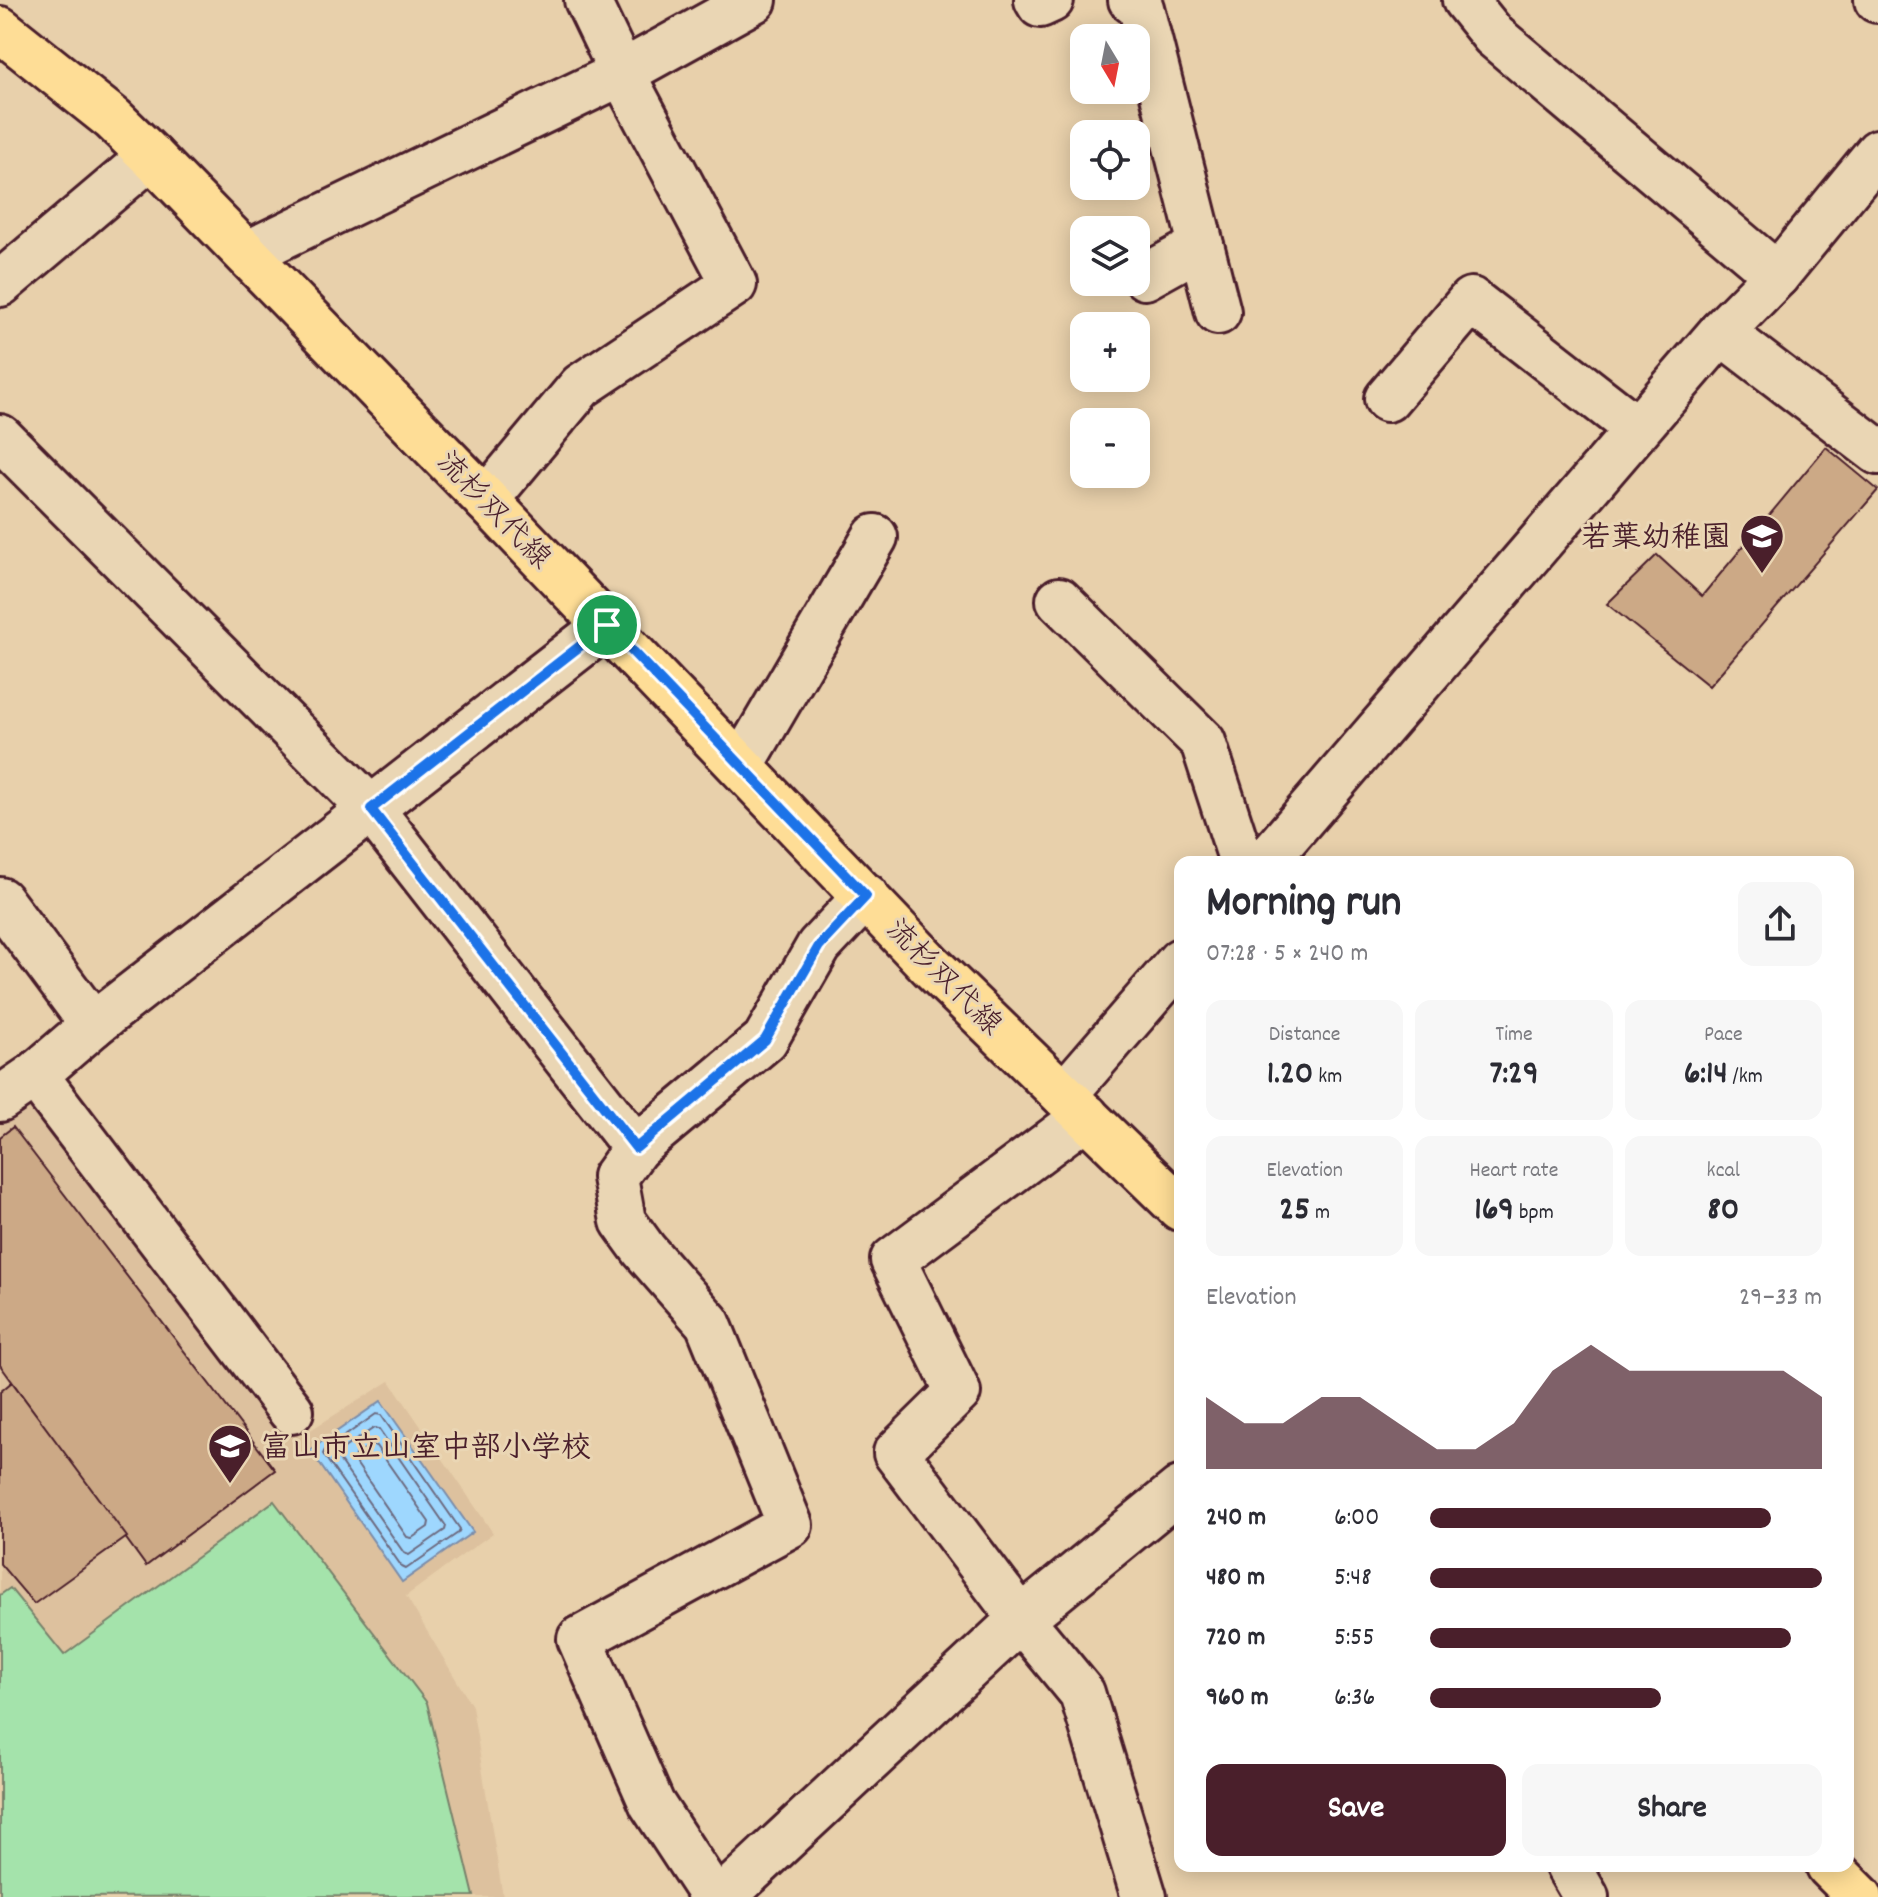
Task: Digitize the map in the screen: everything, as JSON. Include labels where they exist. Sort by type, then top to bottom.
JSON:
[{"type":"main road","name":"流杉双代線","points":[[0,29],[113,119],[151,156],[607,625],[931,966],[1174,1202]]},
{"type":"main road","points":[[1835,1872],[1860,1897]]},
{"type":"street","points":[[486,500],[581,386],[734,284],[622,73],[587,0]]},
{"type":"street","points":[[248,253],[622,73],[754,0]]},
{"type":"street","points":[[1037,0],[1040,5],[1051,0]]},
{"type":"street","points":[[1131,0],[1141,8],[1218,312]]},
{"type":"street","points":[[1465,0],[1494,36],[1777,275]]},
{"type":"street","points":[[1270,856],[1721,332],[1777,275],[1878,152]]},
{"type":"street","points":[[0,284],[151,156]]},
{"type":"street","points":[[1150,274],[1201,246]]},
{"type":"street","points":[[1387,399],[1471,300],[1637,429]]},
{"type":"street","points":[[1721,332],[1878,452]]},
{"type":"street","points":[[0,437],[371,809],[636,1148]]},
{"type":"street","points":[[741,766],[875,537]]},
{"type":"street","points":[[1059,600],[1203,742],[1240,856]]},
{"type":"street","points":[[291,1411],[18,1087],[93,1025],[607,625]]},
{"type":"street","points":[[713,1897],[652,1804],[580,1639],[790,1525],[708,1323],[644,1250],[623,1221],[615,1177],[636,1148],[765,1040],[819,946],[866,896]]},
{"type":"street","points":[[0,900],[93,1025]]},
{"type":"street","points":[[1144,1897],[1082,1693],[1021,1619],[896,1453],[958,1392],[893,1260],[1075,1106],[1174,969]]},
{"type":"street","points":[[723,1897],[1021,1619],[1174,1494]]},
{"type":"street","points":[[1571,1872],[1586,1897]]},
{"type":"shaded area","name":"富山市立山室中部小学校","points":[[36,1097],[299,1437],[390,1381],[493,1533],[406,1596],[472,1706],[503,1897],[0,1897],[0,1124]]},
{"type":"green space","points":[[274,1501],[427,1703],[474,1896],[0,1897],[0,1595],[10,1588],[64,1655]]},
{"type":"water","points":[[381,1401],[473,1532],[402,1582],[310,1450]]},
{"type":"building","name":"若葉幼稚園","points":[[1826,447],[1878,490],[1709,686],[1607,604],[1657,555],[1702,596]]},
{"type":"building","points":[[13,1127],[275,1470],[146,1566],[0,1365],[0,1137]]},
{"type":"building","points":[[12,1382],[127,1537],[34,1604],[0,1564],[0,1392]]},
{"type":"place","name":"若葉幼稚園","points":[[1762,575]]},
{"type":"place","name":"富山市立山室中部小学校","points":[[230,1485]]},
{"type":"route","points":[[607,625],[866,896],[819,946],[765,1040],[636,1148],[371,809],[607,625]]}]
